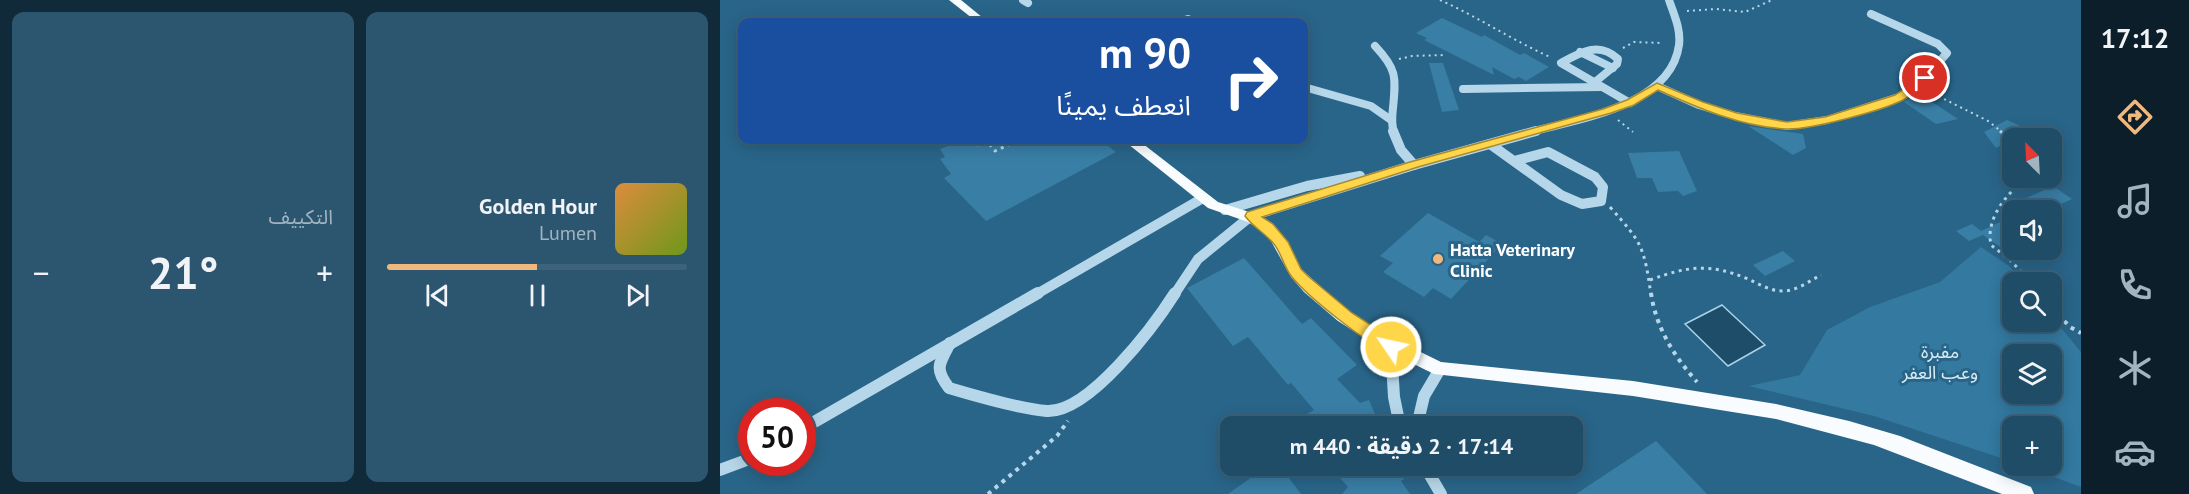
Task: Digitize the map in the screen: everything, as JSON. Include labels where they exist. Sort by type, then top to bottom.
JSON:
[{"type":"main road","points":[[954,0],[978,18]]},
{"type":"main road","points":[[1135,144],[1203,198],[1225,210],[1251,216],[1268,228],[1283,245],[1295,272],[1304,281],[1347,317],[1391,347],[1414,359],[1440,369],[1713,399],[1824,422],[1937,457],[2024,494]]},
{"type":"street","points":[[950,343],[939,364],[942,382],[949,388],[1048,411],[1073,405],[1089,394],[1150,331],[1198,260],[1219,240],[1251,216],[1378,175],[1565,124],[1630,103],[1657,86],[1673,66],[1677,54],[1678,29],[1669,0]]},
{"type":"street","points":[[1657,86],[1699,105],[1735,116],[1787,126],[1827,120],[1899,97],[1925,78],[1947,52],[1938,44],[1871,14]]},
{"type":"street","points":[[1375,46],[1390,62],[1396,78],[1391,125],[1401,150],[1414,165]]},
{"type":"street","points":[[1463,89],[1599,85],[1617,64],[1618,59],[1614,54],[1596,48],[1580,52],[1561,63],[1599,85],[1630,103]]},
{"type":"street","points":[[1580,52],[1613,68]]},
{"type":"street","points":[[1308,88],[1371,106],[1391,120]]},
{"type":"street","points":[[1490,144],[1514,161],[1567,198],[1582,204],[1601,201],[1603,187],[1595,177],[1548,152],[1514,161]]},
{"type":"street","points":[[1225,210],[1307,186],[1352,177],[1378,175]]},
{"type":"street","points":[[816,421],[1203,198]]},
{"type":"street","points":[[1391,347],[1394,371],[1392,396],[1397,416]]},
{"type":"street","points":[[1418,416],[1421,399],[1432,378],[1440,369]]},
{"type":"street","points":[[720,470],[738,463]]},
{"type":"street","points":[[1431,476],[1441,494]]},
{"type":"path","points":[[1440,0],[1467,12],[1512,40],[1561,63]]},
{"type":"path","points":[[1673,12],[1716,9],[1745,12],[1772,0]]},
{"type":"path","points":[[1614,54],[1634,42],[1663,43]]},
{"type":"path","points":[[1390,62],[1412,56],[1445,55]]},
{"type":"path","points":[[1913,85],[1988,121],[2002,133]]},
{"type":"path","points":[[989,144],[995,151],[1010,144]]},
{"type":"path","points":[[2014,188],[2001,206],[1988,232],[1991,244],[2021,272]]},
{"type":"path","points":[[1601,201],[1627,224],[1641,244],[1656,316],[1679,363],[1713,399]]},
{"type":"path","points":[[1650,280],[1676,270],[1702,265],[1724,269],[1765,287],[1784,292],[1821,275]]},
{"type":"path","points":[[2062,319],[2070,327],[2081,333]]},
{"type":"path","points":[[988,494],[1057,436],[1066,426],[1073,405]]},
{"type":"green space","name":"مفبرة وعب العفر","points":[[1981,247],[2009,266],[2015,272],[2002,272],[2002,332],[2062,332],[2062,329],[2081,352],[2081,487],[2051,476],[2062,476],[2062,416],[2002,416],[2002,458],[1874,416],[1749,386],[1800,375],[1827,330],[1870,307],[1940,282]]},
{"type":"shaded area","points":[[1722,305],[1765,345],[1728,366],[1685,324]]},
{"type":"building","points":[[1442,18],[1482,37],[1484,35],[1520,55],[1524,53],[1549,67],[1526,81],[1519,77],[1514,79],[1492,67],[1494,75],[1424,40],[1427,38],[1416,33]]},
{"type":"building","points":[[1429,63],[1443,63],[1459,110],[1442,112]]},
{"type":"building","points":[[1917,92],[1958,119],[1936,124],[1904,102]]},
{"type":"building","points":[[2007,120],[2025,128],[2002,128],[2002,145],[1996,148],[1984,132]]},
{"type":"building","points":[[1748,126],[1803,134],[1806,148],[1793,155]]},
{"type":"building","points":[[954,144],[1105,144],[1116,152],[986,221],[944,178],[951,174],[940,159],[945,157],[940,149]]},
{"type":"building","points":[[1679,151],[1697,191],[1683,196],[1678,191],[1658,192],[1652,178],[1637,178],[1628,153]]},
{"type":"building","points":[[2049,188],[2056,188],[2072,199],[2062,204],[2062,200],[2022,200]]},
{"type":"building","name":"Hatta Veterinary Clinic","points":[[1428,213],[1479,242],[1486,235],[1502,244],[1451,299],[1433,288],[1424,297],[1383,272],[1393,263],[1380,256]]},
{"type":"building","points":[[2002,221],[2002,248],[1983,235],[1969,241],[1956,231],[1972,224],[1981,231]]},
{"type":"building","points":[[1783,251],[1795,261],[1765,276],[1753,265]]},
{"type":"building","points":[[1244,258],[1302,324],[1311,318],[1357,365],[1337,379],[1360,403],[1369,400],[1376,416],[1306,416],[1314,410],[1291,383],[1288,385],[1248,337],[1233,346],[1187,288]]},
{"type":"building","points":[[1656,441],[1707,494],[1576,494]]},
{"type":"building","points":[[1253,476],[1287,476],[1301,494],[1228,494]]},
{"type":"building","points":[[1338,476],[1403,476],[1404,479],[1401,481],[1410,494],[1342,494],[1348,487]]},
{"type":"place","name":"Hatta Veterinary Clinic","points":[[1438,259]]},
{"type":"route","points":[[1391,347],[1347,317],[1304,281],[1295,272],[1283,245],[1268,228],[1251,216],[1378,175],[1607,111],[1630,103],[1657,86],[1699,105],[1735,116],[1787,126],[1827,120],[1899,97],[1925,78]]}]
